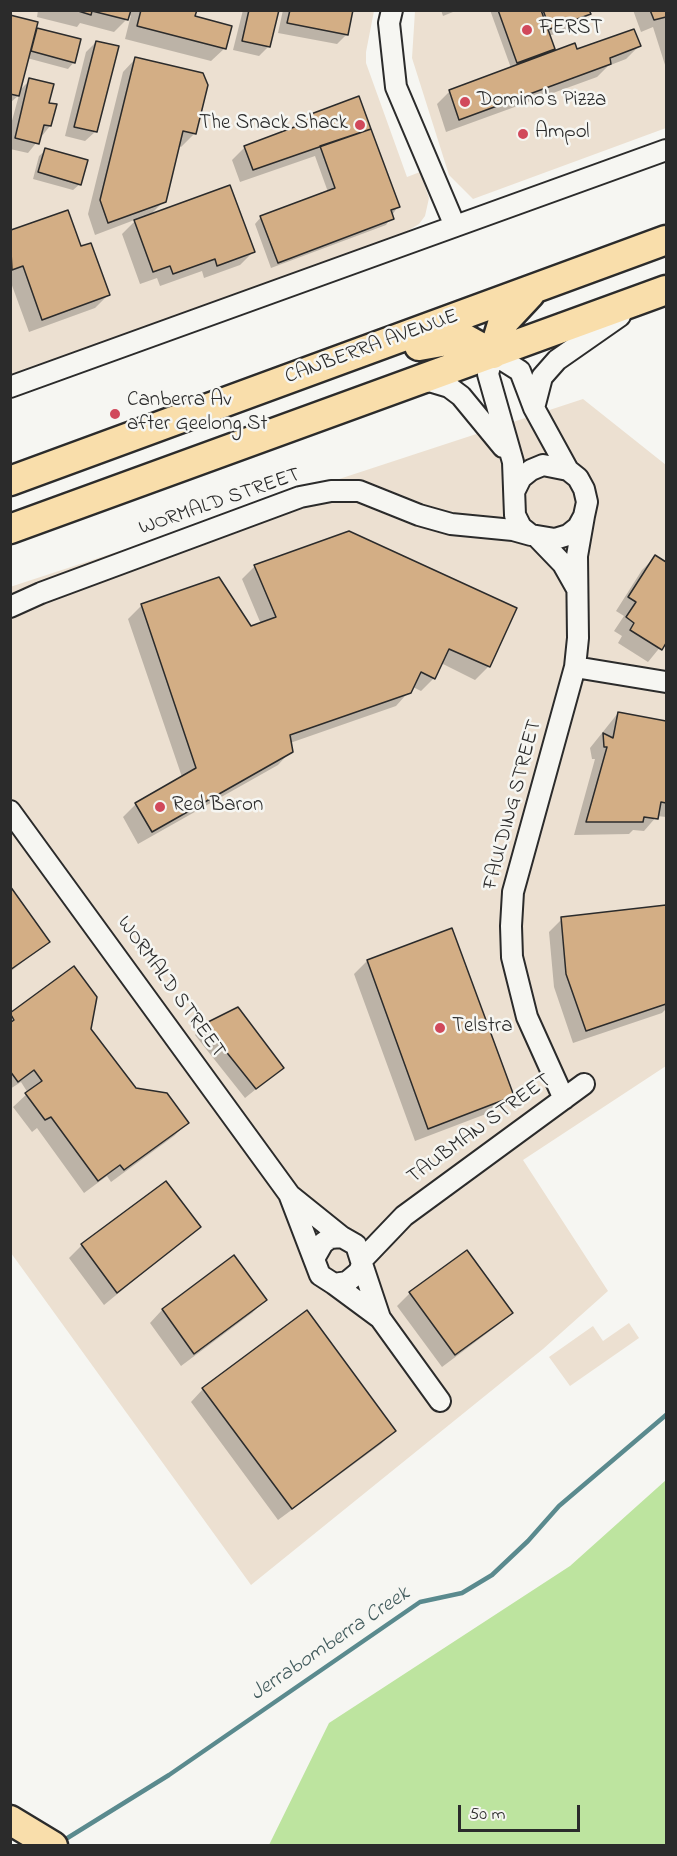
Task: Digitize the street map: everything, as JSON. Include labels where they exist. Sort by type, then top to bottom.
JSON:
[{"type":"highway","name":"CANBERRA AVENUE","points":[[10,481],[666,240]]},
{"type":"highway","points":[[493,354],[501,324],[537,288]]},
{"type":"highway","points":[[14,527],[660,293]]},
{"type":"highway","points":[[323,366],[445,339],[464,338],[493,354]]},
{"type":"highway","points":[[10,1820],[45,1841]]},
{"type":"street","points":[[392,10],[389,23],[396,87],[455,226]]},
{"type":"street","points":[[10,387],[666,150]]},
{"type":"street","points":[[534,408],[542,377],[557,360],[576,344],[660,293]]},
{"type":"street","points":[[493,354],[520,371],[534,408],[568,470],[578,478],[585,489],[587,502],[584,516],[578,527],[567,535],[555,539],[534,536],[521,527],[515,515],[513,462],[489,383],[489,367],[493,354]]},
{"type":"street","points":[[393,390],[429,381],[449,387],[461,396],[483,420],[513,462]]},
{"type":"street","points":[[514,496],[521,478],[531,470],[543,465],[568,470]]},
{"type":"street","name":"WORMALD STREET","points":[[10,607],[41,593],[300,497],[331,491],[359,491],[390,501],[419,516],[451,524],[513,530],[534,536]]},
{"type":"street","name":"WORMALD STREET","points":[[451,524],[485,522],[514,496]]},
{"type":"street","name":"FAULDING STREET","points":[[564,1099],[526,1017],[512,957],[511,926],[513,892],[575,667],[578,638],[576,587],[578,539],[584,516]]},
{"type":"street","name":"FAULDING STREET","points":[[534,536],[563,564],[576,587]]},
{"type":"street","name":"WORMALD STREET","points":[[10,600],[41,593]]},
{"type":"street","points":[[575,667],[666,682]]},
{"type":"street","name":"WORMALD STREET","points":[[10,811],[289,1194],[320,1275],[380,1318]]},
{"type":"street","name":"TAUBMAN STREET","points":[[361,1262],[404,1216],[584,1084]]},
{"type":"street","name":"WORMALD STREET","points":[[289,1194],[360,1252],[361,1262],[380,1318],[440,1401]]},
{"type":"street","name":"TAUBMAN STREET","points":[[346,1239],[404,1216]]},
{"type":"street","points":[[315,1257],[323,1243],[330,1238],[346,1239]]},
{"type":"street","points":[[334,1284],[354,1278],[361,1262]]},
{"type":"shaded area","points":[[10,11],[374,11],[366,63],[407,177],[420,172],[429,198],[425,216],[419,224],[406,232],[11,376]]},
{"type":"shaded area","points":[[415,11],[666,11],[666,128],[473,199],[449,175],[412,58]]},
{"type":"shaded area","points":[[583,399],[666,465],[666,1066],[523,1160],[608,1291],[543,1349],[251,1585],[11,1253],[10,587]]},
{"type":"shaded area","points":[[629,1323],[639,1338],[570,1386],[549,1357],[593,1326],[603,1341]]},
{"type":"green space","points":[[666,1480],[666,1845],[269,1845],[329,1723],[570,1566]]},
{"type":"building","points":[[75,10],[131,10],[128,20],[92,11],[91,15]]},
{"type":"building","points":[[141,10],[197,10],[195,16],[232,26],[226,49],[137,26]]},
{"type":"building","points":[[249,10],[279,10],[270,47],[242,41]]},
{"type":"building","points":[[290,10],[353,10],[348,35],[287,23]]},
{"type":"building","name":"FERST","points":[[498,10],[541,10],[555,49],[517,63]]},
{"type":"building","points":[[543,10],[589,10],[591,14],[550,29]]},
{"type":"building","points":[[650,10],[666,10],[666,17],[654,20]]},
{"type":"building","points":[[10,15],[38,22],[19,96],[10,94]]},
{"type":"building","points":[[37,28],[81,39],[75,63],[31,51]]},
{"type":"building","points":[[634,29],[641,46],[610,58],[611,64],[459,120],[449,90],[575,43],[577,49]]},
{"type":"building","points":[[96,41],[119,46],[97,132],[74,127]]},
{"type":"building","points":[[135,57],[203,73],[208,85],[196,134],[183,131],[166,202],[108,223],[100,200]]},
{"type":"building","points":[[29,78],[54,84],[49,103],[57,104],[51,126],[44,125],[39,144],[15,138]]},
{"type":"building","points":[[359,96],[371,129],[253,170],[244,146],[305,123],[303,117]]},
{"type":"building","points":[[371,129],[400,207],[391,210],[394,219],[278,263],[260,216],[335,188],[320,146]]},
{"type":"building","points":[[45,148],[88,160],[81,185],[38,172]]},
{"type":"building","points":[[230,185],[255,252],[217,266],[215,259],[173,274],[170,266],[153,272],[134,220]]},
{"type":"building","points":[[68,210],[81,246],[91,243],[110,295],[42,320],[23,266],[12,270],[10,234],[11,230]]},
{"type":"building","points":[[349,531],[517,608],[490,667],[449,649],[435,679],[421,672],[411,693],[290,735],[293,752],[152,832],[135,803],[196,768],[141,604],[219,577],[251,626],[276,617],[254,565]]},
{"type":"building","points":[[655,555],[666,562],[666,643],[662,650],[630,630],[634,623],[626,617],[636,602],[628,597]]},
{"type":"building","points":[[618,712],[666,721],[666,803],[661,802],[658,819],[644,817],[643,822],[586,822],[607,747],[604,747],[603,733],[613,738]]},
{"type":"building","points":[[10,886],[50,942],[10,970]]},
{"type":"building","points":[[666,905],[666,1004],[586,1031],[566,974],[561,917]]},
{"type":"building","name":"Telstra","points":[[452,928],[514,1096],[428,1129],[367,960]]},
{"type":"building","points":[[74,966],[97,997],[91,1029],[136,1088],[167,1093],[189,1123],[124,1170],[120,1165],[98,1181],[51,1117],[45,1120],[25,1093],[42,1081],[34,1070],[18,1082],[10,1071],[10,1023],[14,1020],[10,1013]]},
{"type":"building","points":[[238,1007],[284,1068],[256,1089],[204,1024]]},
{"type":"building","points":[[166,1181],[201,1227],[117,1293],[81,1244]]},
{"type":"building","points":[[467,1250],[513,1313],[455,1355],[409,1292]]},
{"type":"building","points":[[234,1255],[267,1300],[194,1354],[162,1309]]},
{"type":"building","points":[[307,1310],[396,1431],[292,1509],[202,1388]]},
{"type":"waterway","name":"Jerrabomberra Creek","points":[[61,1842],[169,1775],[420,1602],[462,1593],[492,1575],[528,1541],[559,1506],[666,1415]]},
{"type":"place","name":"FERST","points":[[527,30]]},
{"type":"place","name":"Domino's Pizza","points":[[465,102]]},
{"type":"place","name":"The Snack Shack","points":[[360,125]]},
{"type":"place","name":"Ampol","points":[[523,134]]},
{"type":"place","name":"Canberra Av after Geelong St","points":[[115,414]]},
{"type":"place","name":"Red Baron","points":[[160,807]]},
{"type":"place","name":"Telstra","points":[[440,1028]]}]
